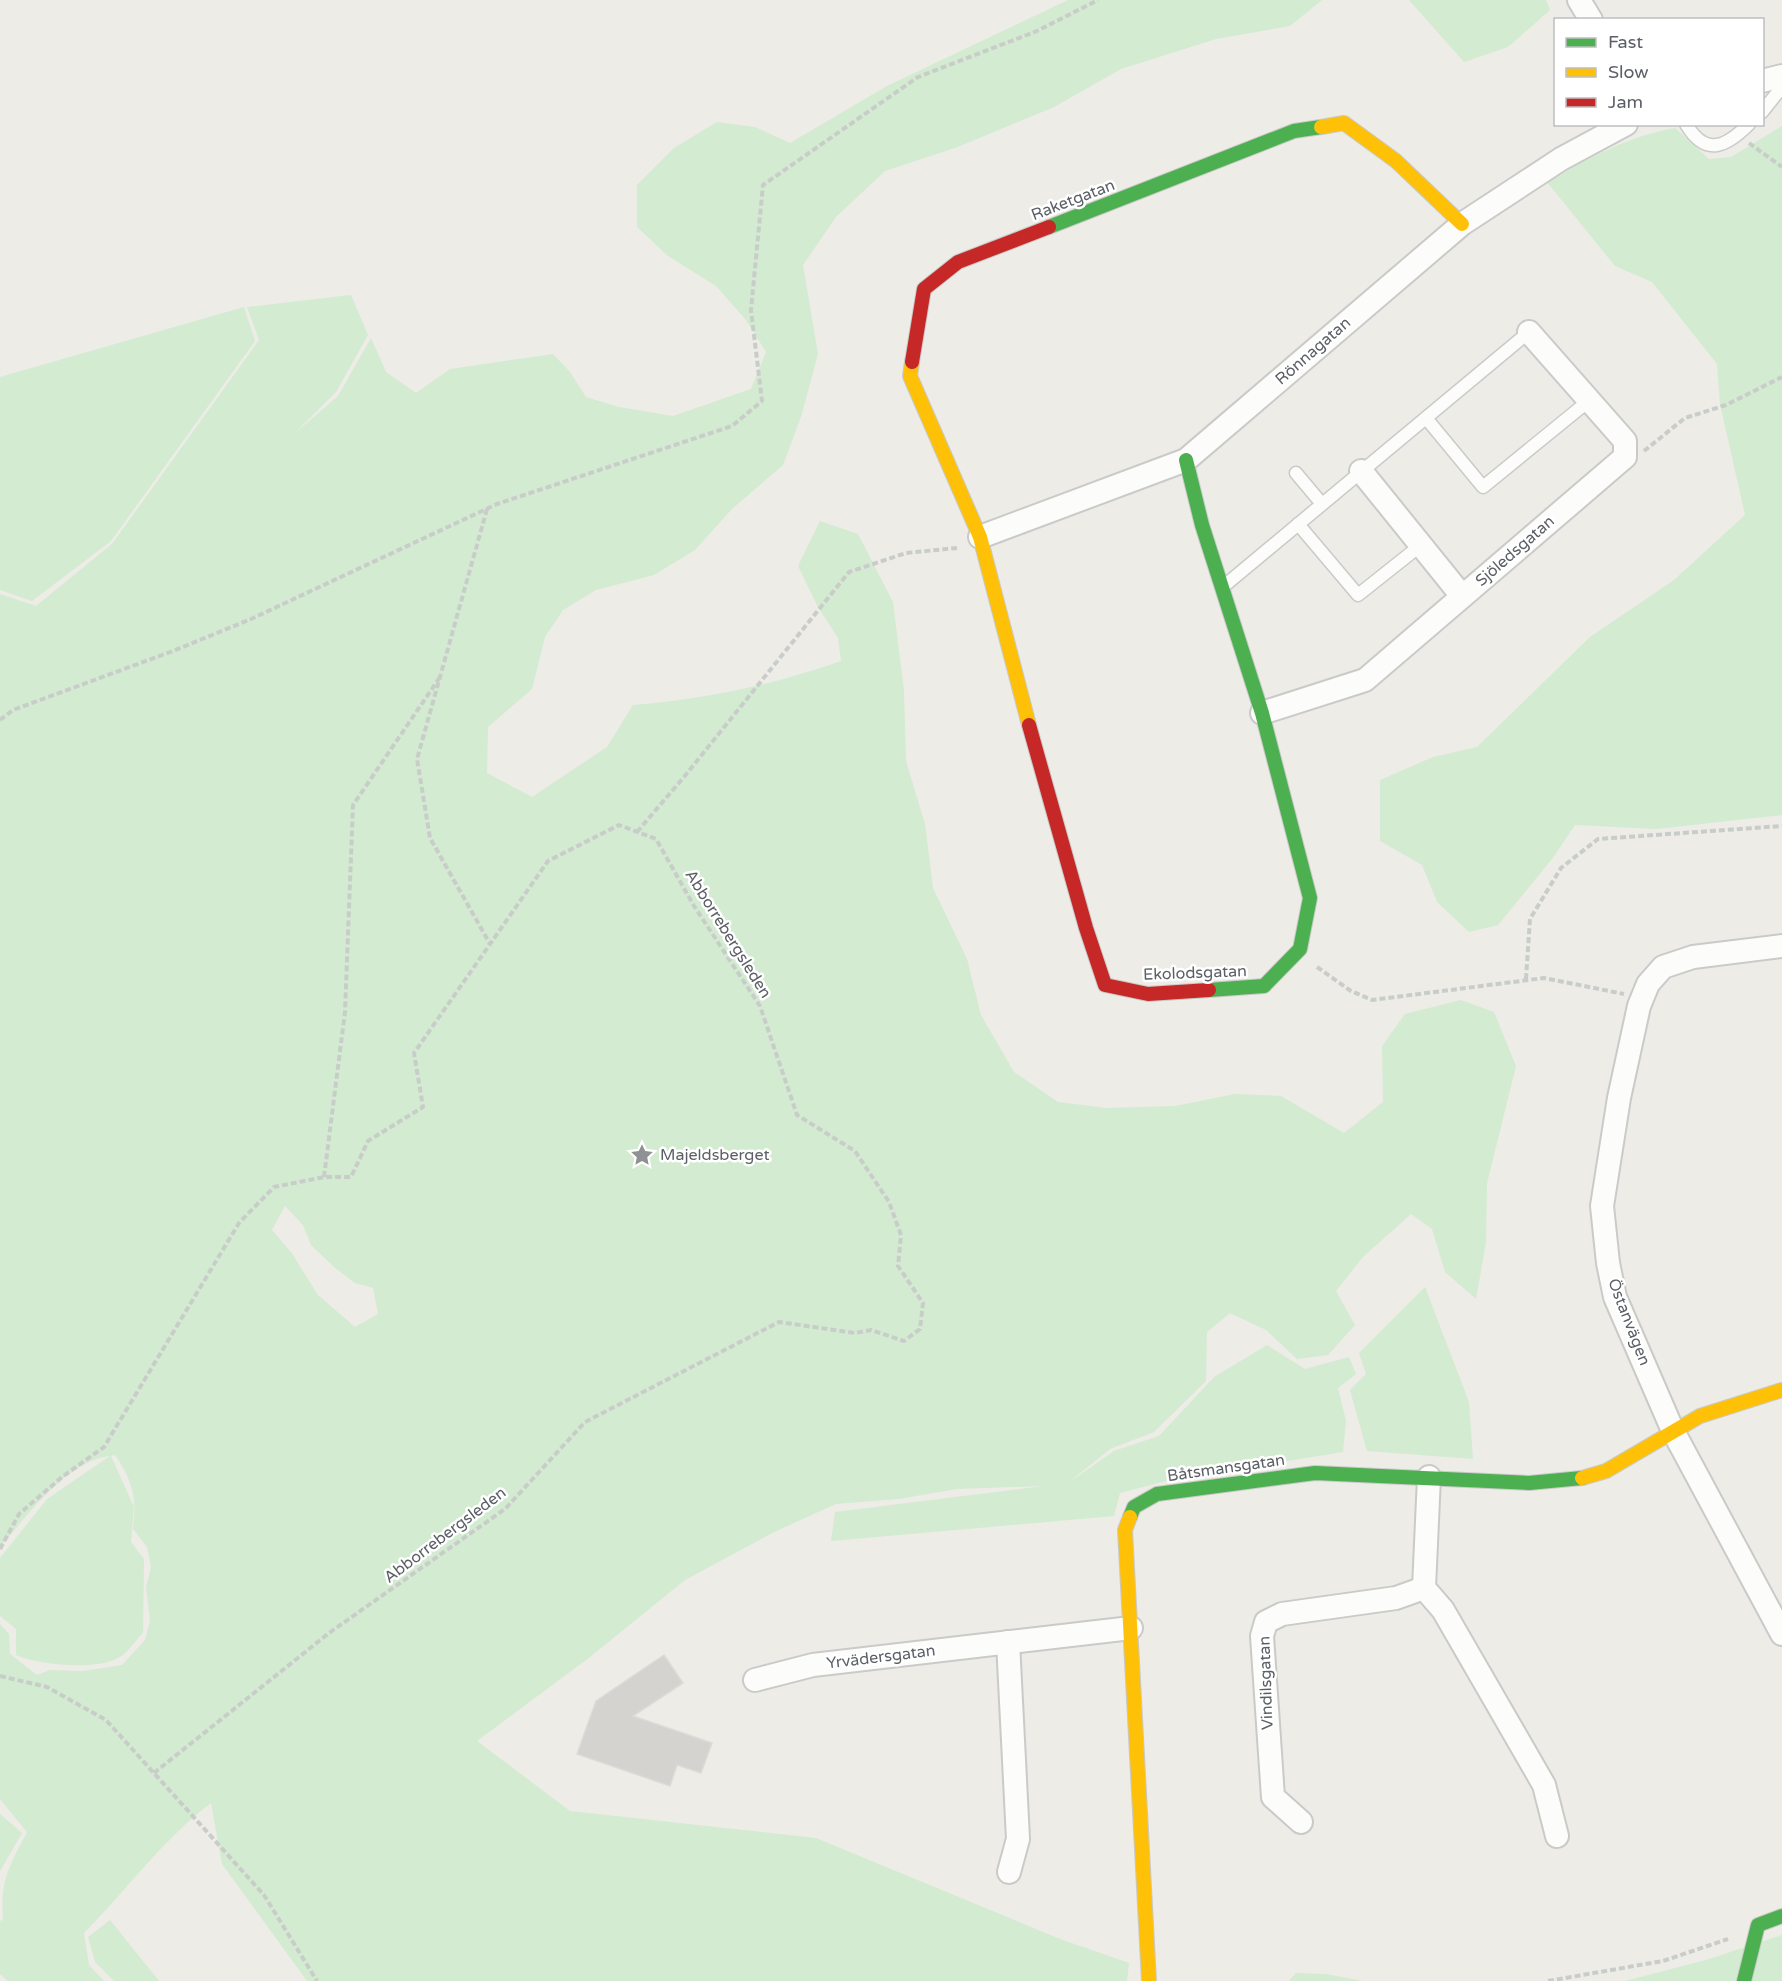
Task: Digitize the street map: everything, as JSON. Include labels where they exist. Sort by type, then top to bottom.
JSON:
[{"type":"street","points":[[1578,0],[1590,18]]},
{"type":"street","points":[[1764,80],[1782,76]]},
{"type":"street","name":"Raketgatan","points":[[981,542],[910,376],[924,289],[958,262],[1294,131],[1344,123],[1396,160],[1462,224]]},
{"type":"street","name":"Rönnagatan","points":[[981,542],[1186,460],[1462,224],[1561,159],[1622,126]]},
{"type":"street","points":[[1529,332],[1591,399],[1625,441],[1626,449]]},
{"type":"street","name":"Sjöledsgatan","points":[[1262,714],[1365,680],[1625,457],[1626,449]]},
{"type":"street","name":"Ekolodsgatan","points":[[981,542],[1041,769],[1086,928],[1106,985],[1148,994],[1264,986],[1300,949],[1310,898],[1262,714],[1222,588],[1186,460]]},
{"type":"street","points":[[1361,471],[1462,596]]},
{"type":"street","name":"Östanvägen","points":[[1782,946],[1693,957],[1663,967],[1648,984],[1642,997],[1619,1098],[1602,1206],[1608,1263],[1616,1297],[1673,1431],[1782,1634]]},
{"type":"street","name":"Båtsmansgatan","points":[[1149,1981],[1125,1530],[1134,1506],[1157,1494],[1315,1473],[1528,1483],[1572,1481],[1606,1471],[1700,1416],[1782,1390]]},
{"type":"street","points":[[1429,1477],[1424,1588],[1443,1610],[1544,1785],[1557,1836]]},
{"type":"street","name":"Vindilsgatan","points":[[1301,1822],[1273,1797],[1262,1636],[1266,1622],[1282,1614],[1396,1598],[1424,1588]]},
{"type":"street","name":"Yrvädersgatan","points":[[755,1680],[813,1665],[1131,1628]]},
{"type":"street","points":[[1008,1642],[1018,1839],[1009,1872]]},
{"type":"street","points":[[1744,1981],[1758,1925],[1782,1916]]},
{"type":"lane","points":[[1764,110],[1782,87]]},
{"type":"lane","points":[[1688,126],[1702,142],[1718,147],[1738,135],[1747,126]]},
{"type":"lane","points":[[1222,588],[1529,332]]},
{"type":"lane","points":[[1426,418],[1483,487],[1591,399]]},
{"type":"lane","points":[[1296,473],[1322,504]]},
{"type":"lane","points":[[1298,524],[1358,595],[1421,545]]},
{"type":"path","points":[[0,720],[13,710],[173,651],[251,619],[487,509],[732,426],[762,401],[751,310],[763,185],[918,77],[1037,31],[1098,0]]},
{"type":"path","points":[[1738,135],[1782,167]]},
{"type":"path","points":[[1626,449],[1645,451],[1685,418],[1726,405],[1782,377]]},
{"type":"path","points":[[487,509],[417,759],[430,838],[490,944]]},
{"type":"path","points":[[636,832],[684,777],[849,572],[906,553],[981,542]]},
{"type":"path","points":[[324,1177],[345,1012],[353,805],[440,676]]},
{"type":"path","name":"Abborrebergsleden","points":[[0,1549],[19,1514],[62,1477],[104,1447],[239,1223],[274,1187],[324,1177],[351,1177],[368,1141],[423,1107],[414,1053],[548,861],[619,825],[656,839],[694,906],[760,1006],[797,1115],[855,1151],[889,1202],[902,1235],[898,1266],[923,1303],[920,1329],[904,1341],[871,1330],[855,1333],[779,1322],[585,1422],[505,1509],[329,1634],[154,1773]]},
{"type":"path","points":[[1526,979],[1530,919],[1561,868],[1598,839],[1782,826]]},
{"type":"path","points":[[1297,952],[1351,991],[1372,1000],[1544,978],[1642,997]]},
{"type":"path","points":[[0,1676],[46,1687],[106,1720],[264,1895],[317,1981]]},
{"type":"path","points":[[1548,1981],[1681,1956],[1717,1944],[1758,1925]]},
{"type":"green space","points":[[1068,0],[1322,0],[1290,26],[1216,39],[1121,69],[1054,107],[955,148],[885,171],[836,217],[803,265],[818,354],[801,417],[783,465],[732,509],[695,550],[654,575],[596,590],[563,610],[545,637],[532,689],[488,727],[487,773],[532,797],[607,747],[633,705],[738,690],[841,661],[838,638],[818,607],[798,566],[820,521],[858,534],[893,602],[904,691],[906,761],[925,824],[933,888],[967,959],[981,1015],[1014,1072],[1058,1102],[1107,1108],[1175,1106],[1235,1094],[1281,1096],[1344,1133],[1383,1102],[1382,1046],[1405,1014],[1461,1000],[1494,1012],[1516,1066],[1487,1183],[1486,1242],[1476,1299],[1445,1272],[1432,1229],[1411,1214],[1363,1257],[1336,1291],[1355,1325],[1328,1355],[1297,1359],[1266,1330],[1230,1313],[1207,1332],[1206,1381],[1154,1432],[1110,1449],[1068,1483],[1114,1451],[1159,1436],[1214,1377],[1267,1345],[1305,1369],[1349,1357],[1356,1374],[1338,1388],[1346,1421],[1343,1452],[1174,1479],[1120,1493],[1114,1516],[831,1541],[835,1512],[1043,1486],[957,1489],[898,1499],[836,1504],[774,1532],[685,1580],[590,1657],[477,1741],[570,1811],[816,1838],[1060,1939],[1129,1963],[1127,1981],[307,1981],[222,1864],[211,1803],[193,1817],[161,1849],[84,1933],[89,1965],[104,1981],[8,1981],[0,1974],[0,1921],[3,1920],[3,1894],[7,1874],[27,1832],[0,1799],[0,1624],[9,1634],[10,1654],[37,1675],[50,1670],[83,1671],[122,1665],[145,1640],[150,1620],[146,1587],[151,1567],[147,1547],[133,1529],[134,1507],[131,1542],[144,1559],[143,1633],[123,1655],[100,1664],[55,1664],[16,1655],[16,1629],[0,1616],[0,1558],[47,1499],[110,1456],[94,1460],[63,1479],[35,1506],[0,1548],[0,594],[36,606],[112,544],[259,340],[247,307],[351,295],[368,335],[336,392],[294,434],[338,396],[371,338],[386,372],[416,393],[450,369],[553,354],[570,372],[586,397],[619,407],[673,416],[751,389],[766,352],[746,320],[716,286],[668,256],[637,227],[637,185],[674,148],[717,122],[755,127],[790,143],[887,86]],"holes":[[[285,1206],[303,1225],[311,1245],[355,1283],[373,1288],[378,1314],[355,1327],[318,1295],[291,1252],[272,1230]],[[115,1455],[126,1473],[132,1490],[134,1507],[111,1456]]]},
{"type":"green space","points":[[1409,0],[1546,0],[1550,10],[1508,47],[1464,62]]},
{"type":"green space","points":[[1782,126],[1782,815],[1656,829],[1575,825],[1552,859],[1498,925],[1469,932],[1437,902],[1422,865],[1380,841],[1380,780],[1433,757],[1477,747],[1590,637],[1674,580],[1745,515],[1720,404],[1717,364],[1652,282],[1615,266],[1547,182],[1609,149],[1658,132],[1675,128],[1709,159],[1731,157]]},
{"type":"green space","points":[[244,307],[255,341],[111,541],[32,601],[0,590],[0,377]]},
{"type":"green space","points":[[1425,1287],[1469,1402],[1473,1459],[1367,1451],[1350,1390],[1366,1374],[1359,1353]]},
{"type":"green space","points":[[0,1814],[22,1833],[0,1871]]},
{"type":"green space","points":[[110,1920],[159,1981],[114,1981],[95,1962],[88,1937]]},
{"type":"green space","points":[[1782,1935],[1782,1981],[1625,1981],[1706,1960]]},
{"type":"green space","points":[[1296,1973],[1326,1974],[1363,1981],[1289,1981]]},
{"type":"building","points":[[664,1655],[683,1683],[633,1716],[712,1743],[701,1773],[677,1765],[670,1786],[577,1754],[596,1701]]},
{"type":"traffic: fast","points":[[1049,227],[1294,131],[1321,127]]},
{"type":"traffic: fast","points":[[1186,460],[1202,525],[1262,713],[1310,898],[1300,949],[1264,986],[1209,990]]},
{"type":"traffic: fast","points":[[1130,1517],[1134,1507],[1157,1494],[1315,1473],[1529,1483],[1582,1478]]},
{"type":"traffic: fast","points":[[1744,1981],[1758,1925],[1782,1916]]},
{"type":"traffic: slow","points":[[1321,127],[1344,123],[1396,161],[1462,224]]},
{"type":"traffic: slow","points":[[912,362],[910,376],[980,537],[1029,725]]},
{"type":"traffic: slow","points":[[1582,1478],[1606,1471],[1700,1416],[1782,1390]]},
{"type":"traffic: slow","points":[[1130,1517],[1125,1530],[1149,1981]]},
{"type":"traffic: jam","points":[[912,362],[924,289],[958,262],[1049,227]]},
{"type":"traffic: jam","points":[[1029,725],[1086,928],[1105,985],[1148,994],[1209,990]]},
{"type":"place","name":"Majeldsberget","points":[[642,1155]]}]
